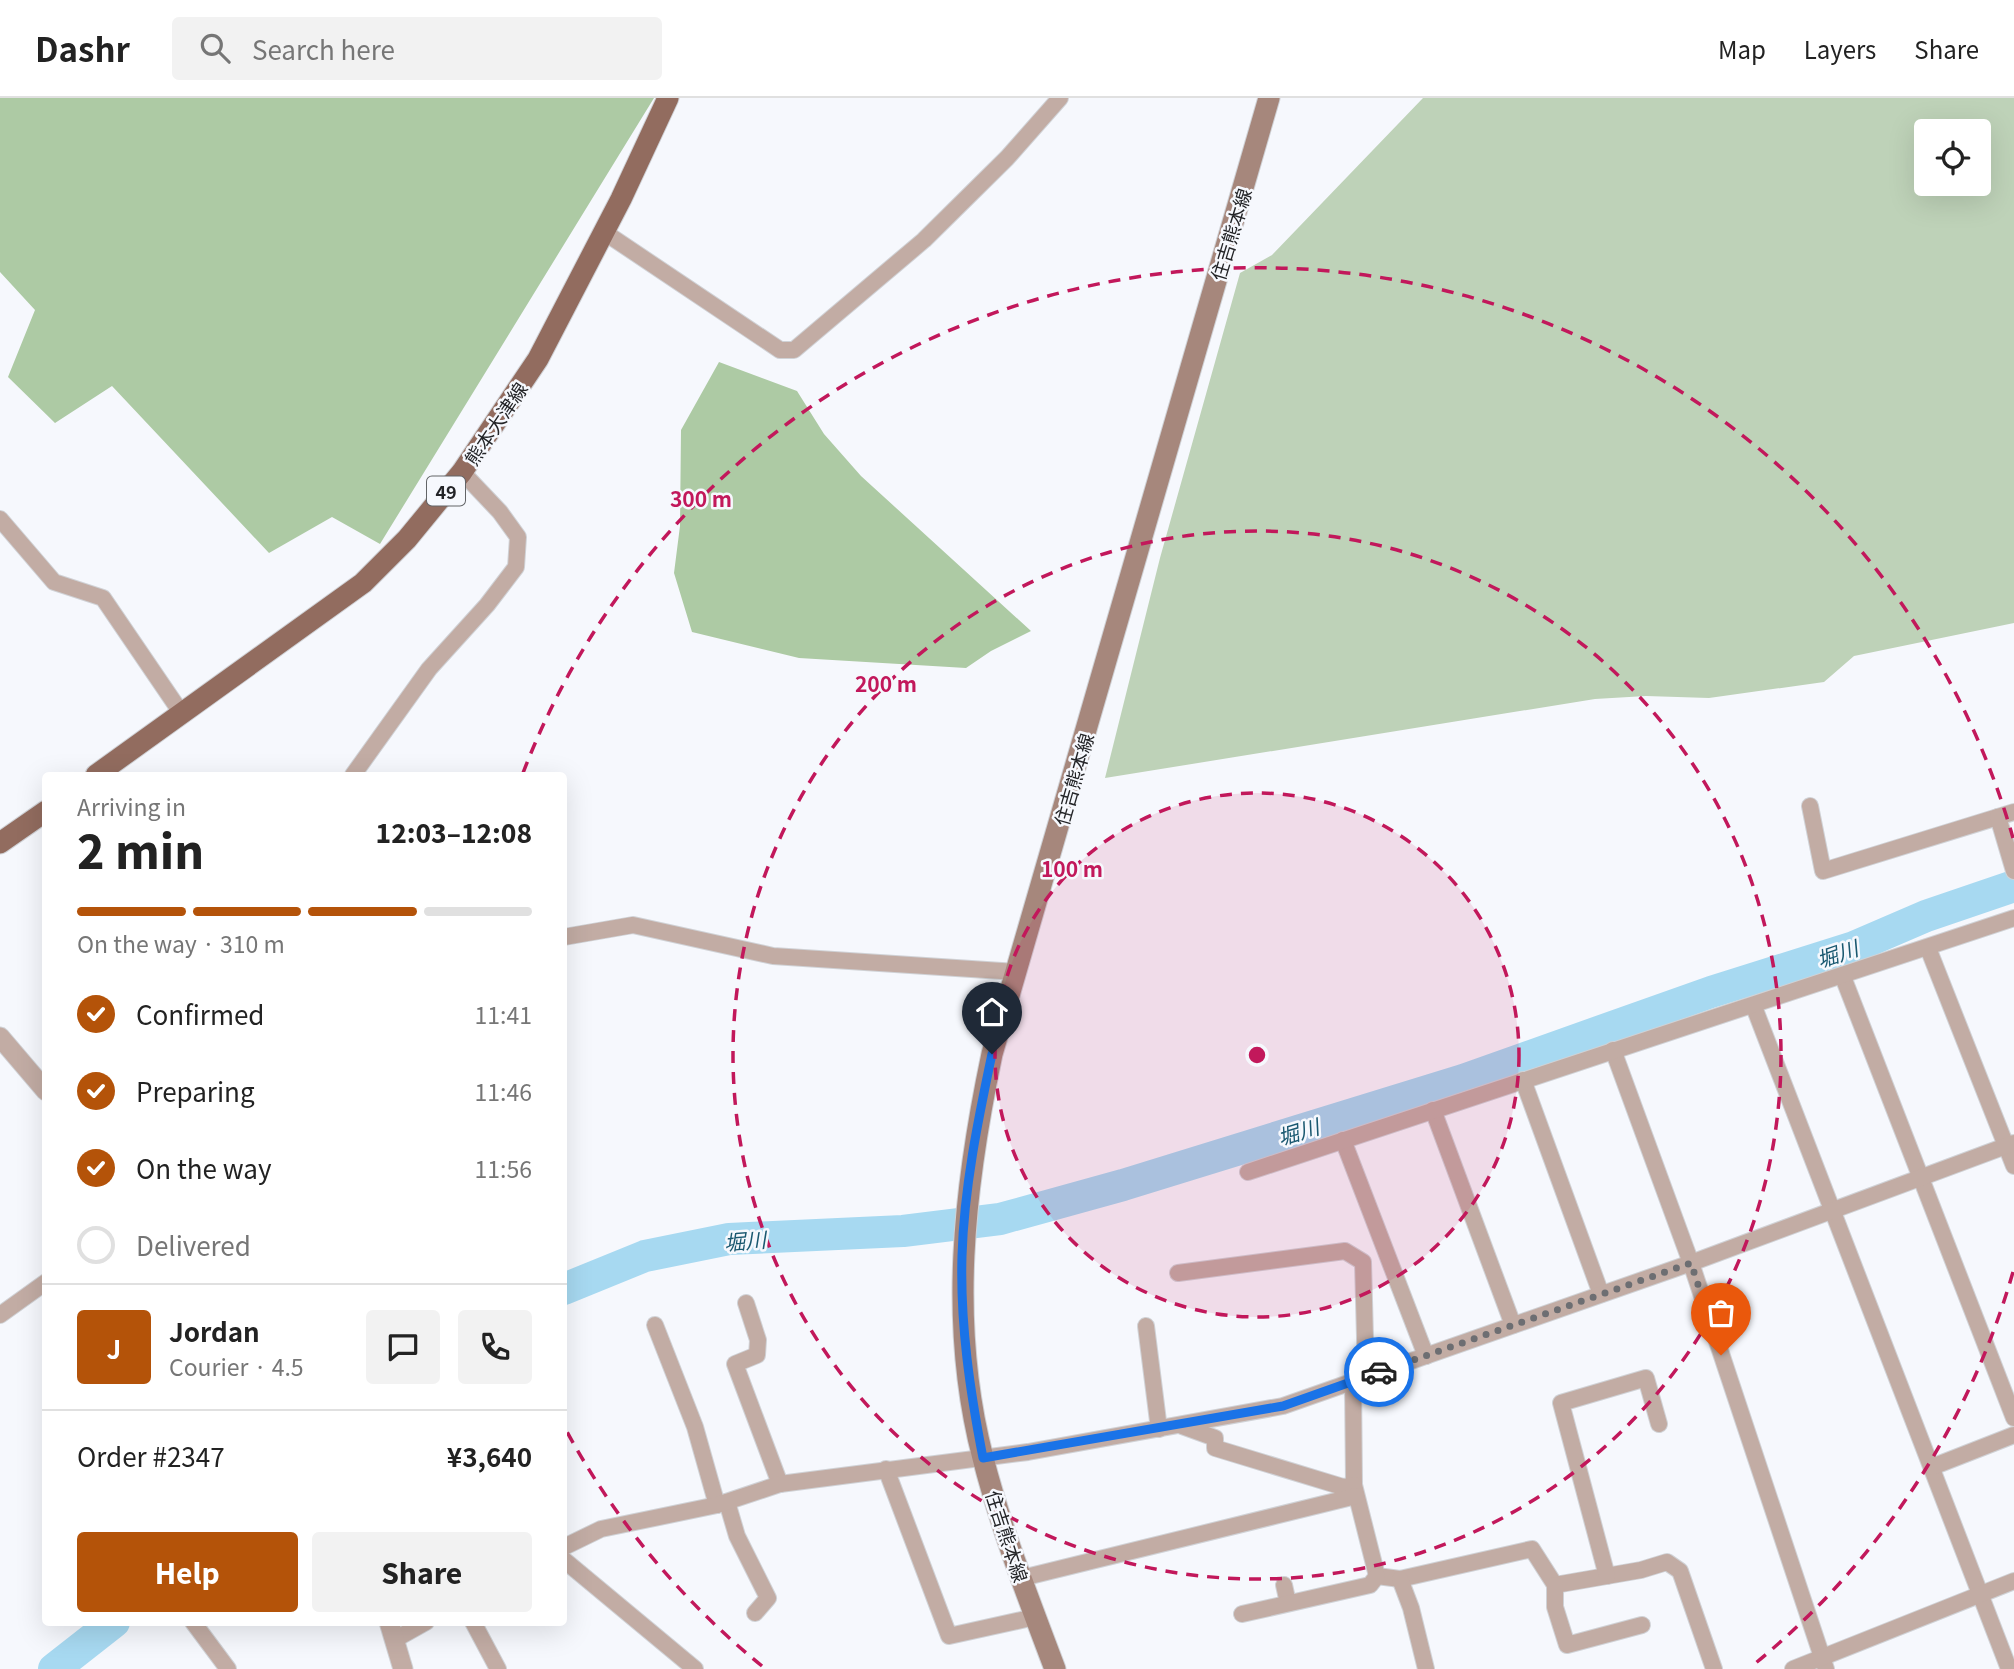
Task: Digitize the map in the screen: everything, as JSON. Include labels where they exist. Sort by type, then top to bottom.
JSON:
[{"type":"main road","name":"熊本大津線","points":[[100,772],[363,583],[407,539],[462,472],[538,359],[604,232],[668,98]]},
{"type":"main road","name":"住吉熊本線","points":[[1055,1669],[1035,1617],[983,1458],[968,1372],[962,1254],[974,1139],[992,1054],[1269,98]]},
{"type":"main road","points":[[0,843],[42,814]]},
{"type":"street","points":[[604,232],[780,350],[794,351],[916,247],[1007,158],[1060,98]]},
{"type":"street","points":[[355,772],[429,669],[487,605],[516,567],[518,537],[500,512],[462,472]]},
{"type":"street","points":[[0,519],[54,582],[103,598],[182,714]]},
{"type":"street","points":[[1810,806],[1823,872],[2014,812]]},
{"type":"street","points":[[1998,817],[2014,871]]},
{"type":"street","points":[[1248,1172],[1613,1050],[1754,1007],[2014,918]]},
{"type":"street","points":[[567,936],[633,925],[773,956],[1017,972]]},
{"type":"street","points":[[1928,948],[2010,1144],[2014,1166]]},
{"type":"street","points":[[1843,977],[2014,1418]]},
{"type":"street","points":[[1754,1007],[2009,1669]]},
{"type":"street","points":[[0,1037],[42,1086]]},
{"type":"street","points":[[1613,1050],[1691,1263],[1824,1663]]},
{"type":"street","points":[[1523,1080],[1601,1294]]},
{"type":"street","points":[[1433,1110],[1513,1325]]},
{"type":"street","points":[[1343,1140],[1426,1356]]},
{"type":"street","points":[[567,1546],[601,1529],[722,1503],[780,1484],[983,1458],[1283,1406],[1691,1263],[2010,1144]]},
{"type":"street","points":[[1178,1273],[1345,1251],[1363,1262],[1355,1490],[1377,1576],[1370,1586],[1242,1614]]},
{"type":"street","points":[[0,1315],[42,1285]]},
{"type":"street","points":[[746,1303],[758,1340],[757,1355],[735,1364],[780,1484]]},
{"type":"street","points":[[655,1325],[722,1503],[768,1598],[755,1613]]},
{"type":"street","points":[[1146,1326],[1160,1429]]},
{"type":"street","points":[[1607,1576],[1561,1403],[1646,1378],[1659,1424]]},
{"type":"street","points":[[1179,1425],[1215,1438],[1215,1448],[1355,1490]]},
{"type":"street","points":[[1932,1467],[2014,1435]]},
{"type":"street","points":[[886,1469],[948,1636],[1035,1617]]},
{"type":"street","points":[[1022,1578],[1355,1490]]},
{"type":"street","points":[[1377,1576],[1400,1579],[1532,1549],[1555,1585],[1555,1607],[1567,1645],[1642,1625]]},
{"type":"street","points":[[567,1562],[695,1669]]},
{"type":"street","points":[[1555,1585],[1667,1562],[1680,1571],[1714,1669]]},
{"type":"street","points":[[1400,1579],[1411,1608],[1426,1669]]},
{"type":"street","points":[[1793,1669],[1824,1663],[2014,1581]]},
{"type":"street","points":[[1284,1586],[1288,1603]]},
{"type":"street","points":[[196,1626],[228,1669]]},
{"type":"street","points":[[403,1669],[391,1631],[410,1626]]},
{"type":"street","points":[[475,1626],[498,1669]]},
{"type":"green space","points":[[0,98],[654,98],[380,544],[332,517],[269,553],[112,386],[55,423],[8,377],[35,310],[0,272]]},
{"type":"green space","points":[[1423,98],[2014,98],[2014,623],[1854,656],[1824,682],[1709,698],[1646,696],[1595,699],[1105,778],[1160,558],[1240,273],[1272,255]]},
{"type":"green space","points":[[719,362],[797,391],[824,434],[861,476],[1031,631],[991,651],[966,668],[799,658],[692,632],[674,573],[680,526],[681,430]]},
{"type":"waterway","name":"堀川","points":[[567,1288],[645,1256],[729,1239],[903,1231],[1000,1219],[1123,1185],[1463,1080],[1711,992],[1854,947],[1926,916],[2014,886]]},
{"type":"waterway","name":"堀川","points":[[54,1669],[109,1626]]},
{"type":"way so far","points":[[1379,1372],[1691,1263],[1721,1355]]},
{"type":"route","points":[[992,1054],[974,1139],[962,1254],[968,1372],[983,1458],[1283,1406],[1379,1372]]}]
